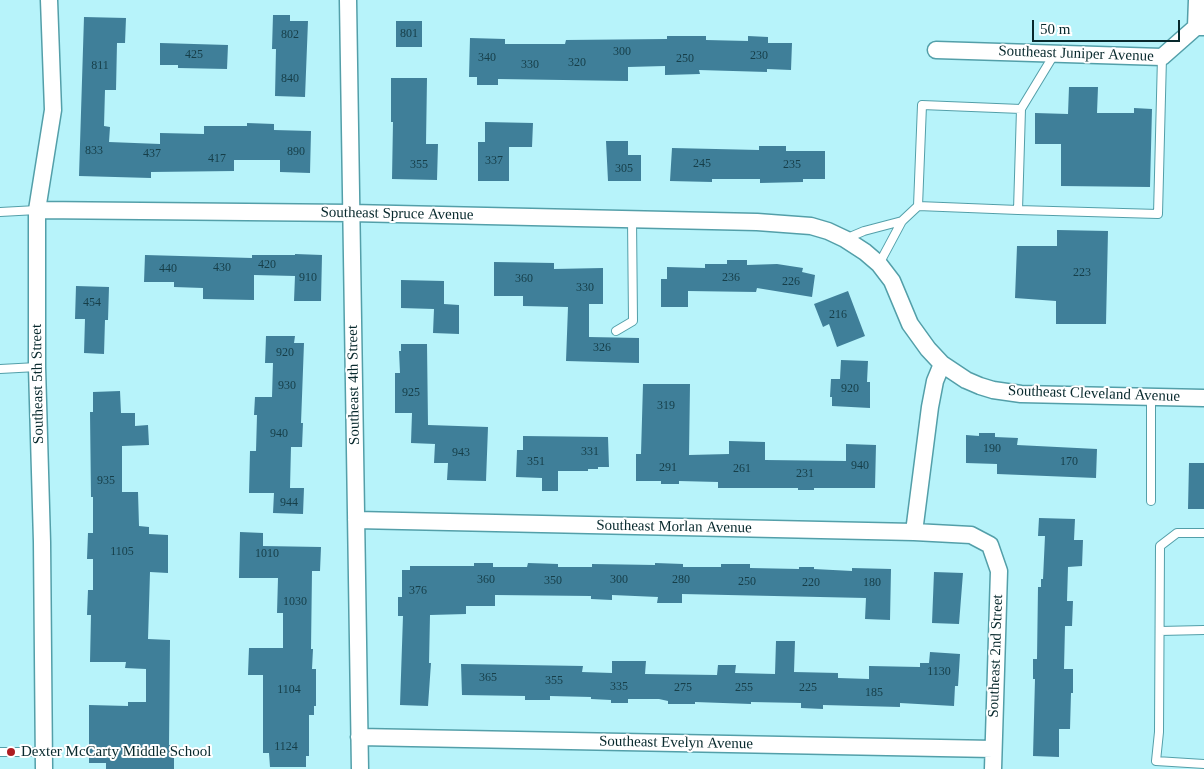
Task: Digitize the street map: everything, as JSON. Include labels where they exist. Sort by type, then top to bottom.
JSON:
[{"type":"street","name":"Southeast 5th Street","points":[[44,769],[37,210],[53,110],[49,0]]},
{"type":"street","name":"Southeast 4th Street","points":[[348,0],[360,769]]},
{"type":"street","points":[[1197,0],[1200,27]]},
{"type":"street","name":"Southeast Juniper Avenue","points":[[936,50],[1162,57],[1200,27]]},
{"type":"street","name":"Southeast Spruce Avenue","points":[[37,210],[351,213],[757,222]]},
{"type":"street","name":"Southeast Cleveland Avenue","points":[[757,222],[811,226],[845,239],[865,252],[879,264],[892,282],[910,324],[918,337],[942,364],[966,380],[980,386],[1008,392],[1204,398]]},
{"type":"street","points":[[914,532],[930,406],[935,382],[942,364]]},
{"type":"street","name":"Southeast Morlan Avenue","points":[[356,520],[914,532],[971,535],[990,545]]},
{"type":"street","name":"Southeast 2nd Street","points":[[990,545],[999,571],[993,769]]},
{"type":"street","name":"Southeast Evelyn Avenue","points":[[359,737],[993,749]]},
{"type":"lane","points":[[1018,210],[1021,109],[1056,53]]},
{"type":"lane","points":[[918,206],[1158,214],[1162,57]]},
{"type":"lane","points":[[879,264],[902,221],[918,206],[922,105],[1021,109]]},
{"type":"lane","points":[[0,212],[37,210]]},
{"type":"lane","points":[[616,331],[634,321],[632,219]]},
{"type":"lane","points":[[845,239],[864,231],[902,221]]},
{"type":"lane","points":[[0,369],[38,367]]},
{"type":"lane","points":[[1151,397],[1151,501]]},
{"type":"lane","points":[[1204,532],[1177,533],[1160,546],[1159,732],[1156,761],[1204,764]]},
{"type":"lane","points":[[1160,631],[1204,630]]},
{"type":"lane","points":[[0,752],[44,752]]},
{"type":"building","points":[[273,15],[290,15],[290,21],[308,21],[305,97],[275,96],[276,49],[272,49]]},
{"type":"building","points":[[84,17],[126,18],[125,43],[117,43],[116,90],[105,90],[104,126],[110,127],[109,142],[160,144],[160,133],[204,134],[204,126],[247,126],[247,123],[274,124],[274,130],[311,131],[310,173],[280,172],[280,160],[234,160],[234,171],[151,172],[151,178],[79,176]]},
{"type":"building","points":[[396,21],[422,21],[422,47],[396,47]]},
{"type":"building","points":[[667,36],[706,36],[706,40],[748,41],[748,36],[768,37],[768,43],[792,43],[791,70],[767,69],[767,72],[699,70],[700,74],[665,75],[665,66],[628,67],[628,81],[498,79],[498,85],[477,85],[477,77],[469,77],[470,38],[505,39],[505,44],[565,44],[566,40],[667,39]]},
{"type":"building","points":[[160,43],[228,45],[227,69],[178,68],[178,65],[160,65]]},
{"type":"building","points":[[391,78],[427,78],[426,144],[438,144],[437,180],[392,179],[393,122],[391,122]]},
{"type":"building","points":[[1069,87],[1098,87],[1097,113],[1134,113],[1134,108],[1152,109],[1150,187],[1061,186],[1061,144],[1035,144],[1035,113],[1068,114]]},
{"type":"building","points":[[485,122],[533,123],[532,147],[509,147],[509,181],[478,181],[478,142],[485,142]]},
{"type":"building","points":[[606,141],[628,141],[628,155],[641,155],[641,181],[608,181]]},
{"type":"building","points":[[759,146],[786,146],[786,151],[825,151],[825,179],[803,179],[803,182],[760,183],[760,179],[712,179],[712,182],[670,181],[672,148],[759,150]]},
{"type":"building","points":[[1057,230],[1108,231],[1106,324],[1056,324],[1056,301],[1015,298],[1017,246],[1057,246]]},
{"type":"building","points":[[145,255],[252,258],[252,255],[322,255],[321,301],[294,301],[295,276],[254,275],[254,300],[203,299],[203,288],[174,287],[174,282],[144,282]]},
{"type":"building","points":[[727,260],[747,260],[747,265],[777,264],[803,268],[802,272],[815,275],[812,297],[757,288],[756,292],[688,291],[688,307],[661,307],[661,279],[667,279],[667,267],[705,268],[705,264],[727,264]]},
{"type":"building","points":[[494,262],[554,263],[554,269],[603,268],[603,304],[589,304],[589,337],[639,338],[639,363],[566,361],[568,307],[523,306],[523,296],[494,296]]},
{"type":"building","points":[[401,280],[444,281],[444,304],[459,305],[459,334],[433,333],[434,309],[401,308]]},
{"type":"building","points":[[76,286],[109,287],[108,320],[105,320],[104,354],[84,353],[85,319],[75,319]]},
{"type":"building","points":[[848,291],[865,336],[837,347],[829,324],[823,327],[814,304]]},
{"type":"building","points":[[266,336],[295,336],[294,343],[304,343],[302,447],[291,447],[290,488],[304,488],[303,514],[273,513],[274,493],[249,493],[250,451],[256,451],[257,415],[254,415],[255,397],[272,397],[273,363],[265,363]]},
{"type":"building","points":[[401,344],[427,344],[428,425],[488,427],[486,481],[447,480],[448,463],[434,463],[435,444],[411,443],[412,413],[395,413],[395,373],[400,373],[399,351],[401,351]]},
{"type":"building","points":[[841,360],[868,361],[867,382],[870,382],[870,408],[832,406],[832,397],[830,397],[831,379],[840,379]]},
{"type":"building","points":[[643,384],[690,384],[689,455],[729,454],[729,441],[765,442],[765,460],[846,461],[846,444],[876,445],[875,488],[814,488],[814,490],[798,490],[798,488],[718,488],[718,482],[679,481],[679,484],[661,484],[661,481],[636,481],[636,454],[641,454]]},
{"type":"building","points":[[120,391],[121,413],[135,413],[135,426],[148,425],[149,445],[122,446],[122,492],[138,492],[139,526],[149,527],[149,534],[168,535],[168,573],[150,572],[148,639],[170,640],[169,745],[174,745],[174,769],[106,769],[106,763],[89,763],[89,705],[128,706],[128,702],[146,702],[146,669],[125,668],[126,662],[90,662],[91,615],[87,615],[88,590],[93,590],[93,559],[87,559],[88,533],[93,533],[93,497],[91,497],[90,412],[93,412],[93,392]]},
{"type":"building","points":[[979,433],[995,433],[995,437],[1018,438],[1017,445],[1097,449],[1096,478],[997,474],[997,464],[966,463],[966,435],[979,436]]},
{"type":"building","points":[[523,436],[608,437],[609,467],[598,467],[598,469],[588,469],[588,471],[558,471],[558,491],[542,491],[542,478],[516,477],[517,450],[523,450]]},
{"type":"building","points":[[1189,463],[1204,463],[1204,509],[1188,509]]},
{"type":"building","points":[[1039,518],[1075,519],[1074,540],[1083,540],[1082,566],[1068,567],[1067,601],[1073,601],[1072,626],[1065,626],[1064,669],[1073,669],[1073,693],[1071,693],[1070,729],[1059,729],[1059,757],[1033,756],[1035,679],[1033,679],[1033,659],[1037,659],[1038,587],[1041,587],[1041,579],[1043,579],[1045,536],[1038,536]]},
{"type":"building","points":[[240,532],[263,533],[263,546],[321,547],[320,571],[312,571],[311,649],[313,649],[312,669],[316,669],[316,706],[314,706],[314,715],[309,715],[309,756],[306,756],[306,767],[270,767],[269,753],[263,753],[263,675],[248,675],[249,648],[283,648],[283,613],[277,613],[278,578],[239,578]]},
{"type":"building","points":[[474,563],[493,563],[493,567],[527,567],[528,563],[558,564],[558,567],[592,567],[592,564],[655,565],[655,563],[683,564],[683,567],[721,567],[721,564],[750,564],[750,568],[799,569],[799,567],[814,567],[814,569],[852,571],[852,568],[891,569],[890,620],[865,619],[866,598],[682,594],[682,603],[657,603],[658,597],[612,595],[612,600],[591,599],[591,596],[495,595],[495,606],[466,606],[466,614],[430,615],[429,663],[431,663],[428,706],[400,705],[403,616],[398,616],[398,597],[402,597],[402,570],[410,570],[410,566],[474,566]]},
{"type":"building","points":[[934,572],[963,573],[959,624],[932,623]]},
{"type":"building","points":[[776,641],[795,641],[794,672],[838,673],[838,678],[869,679],[869,666],[920,667],[920,663],[929,663],[930,652],[960,654],[958,686],[955,686],[954,706],[900,703],[900,707],[823,705],[823,709],[801,708],[801,703],[695,702],[695,704],[668,704],[668,701],[659,699],[628,699],[628,703],[611,703],[611,700],[591,699],[591,697],[550,696],[550,700],[525,700],[525,696],[462,695],[461,664],[583,666],[582,672],[612,673],[612,661],[646,661],[645,674],[717,675],[718,665],[736,665],[735,673],[775,674]]},
{"type":"place","name":"Dexter McCarty Middle School","points":[[11,752]]}]
